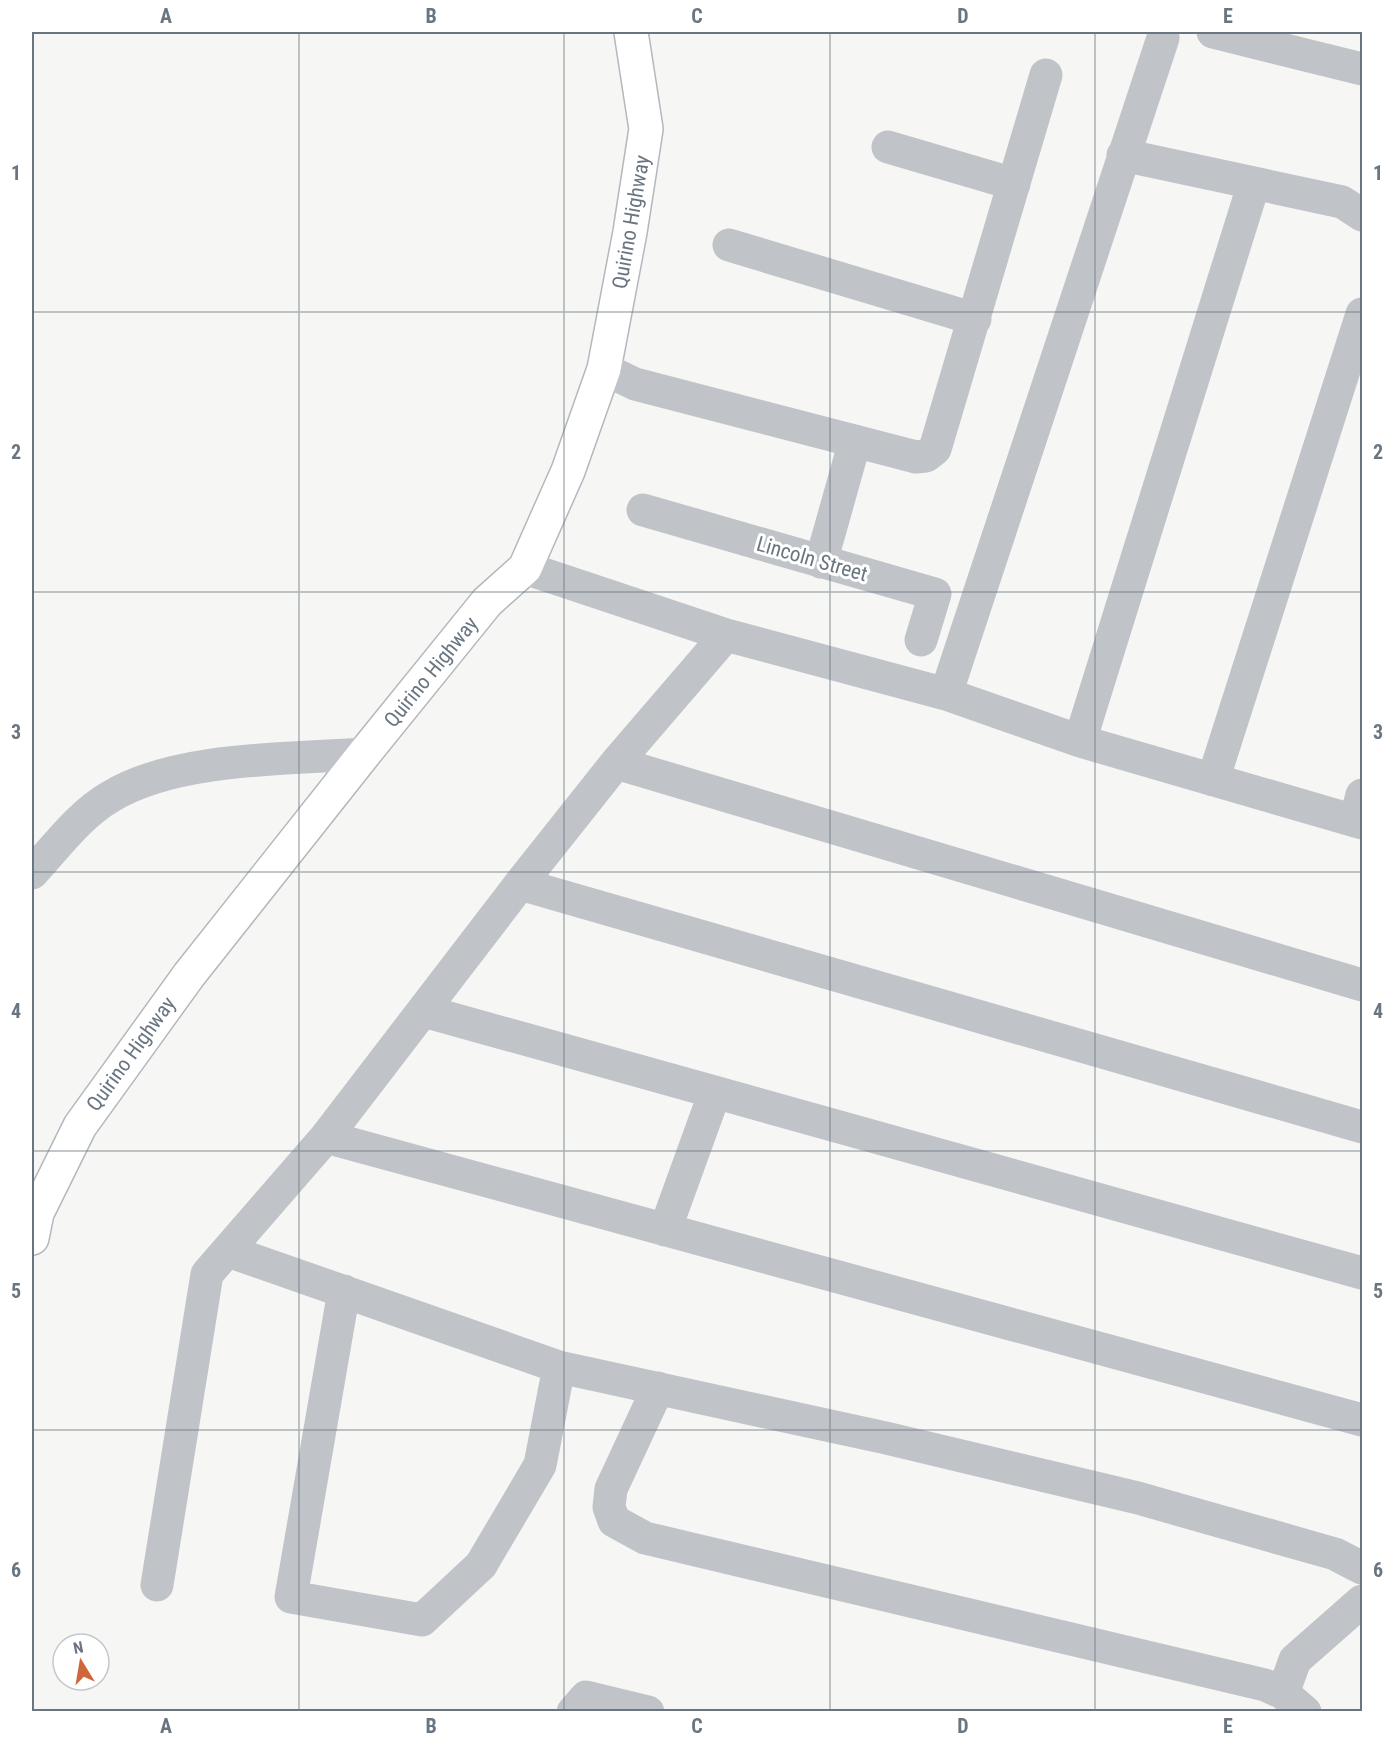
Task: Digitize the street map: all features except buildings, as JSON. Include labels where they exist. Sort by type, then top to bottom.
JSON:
[{"type":"main road","name":"Quirino Highway","points":[[32,1238],[37,1213],[80,1126],[189,975],[487,602],[525,568],[568,471],[604,369],[630,232],[646,129],[631,32]]},
{"type":"street","points":[[1213,32],[1245,35],[1362,69]]},
{"type":"street","points":[[946,694],[1163,38]]},
{"type":"street","points":[[604,369],[635,384],[916,457],[926,456],[935,449],[1046,75]]},
{"type":"street","points":[[888,147],[1014,184]]},
{"type":"street","points":[[1123,155],[1342,202],[1362,215]]},
{"type":"street","points":[[1080,741],[1254,183]]},
{"type":"street","points":[[729,245],[975,319]]},
{"type":"street","points":[[1213,780],[1362,314]]},
{"type":"street","points":[[821,561],[855,441]]},
{"type":"street","name":"Lincoln Street","points":[[643,510],[935,594],[921,640]]},
{"type":"street","points":[[525,568],[726,635],[946,694],[1080,741],[1213,780],[1360,813]]},
{"type":"street","points":[[157,1585],[207,1274],[326,1137],[616,763],[726,635]]},
{"type":"street","points":[[32,873],[85,815],[129,786],[160,776],[216,764],[364,754]]},
{"type":"street","points":[[616,763],[1362,986]]},
{"type":"street","points":[[520,884],[1362,1126]]},
{"type":"street","points":[[424,1011],[1362,1273]]},
{"type":"street","points":[[665,1230],[715,1092]]},
{"type":"street","points":[[326,1137],[1362,1420]]},
{"type":"street","points":[[228,1251],[560,1367],[886,1438],[1138,1498],[1335,1554],[1362,1568]]},
{"type":"street","points":[[344,1291],[291,1597],[422,1620],[481,1565],[540,1465],[560,1367]]},
{"type":"street","points":[[658,1389],[611,1489],[609,1507],[614,1521],[645,1538],[1264,1684],[1294,1702],[1295,1660],[1362,1601]]},
{"type":"street","points":[[573,1712],[586,1697],[648,1712]]}]
